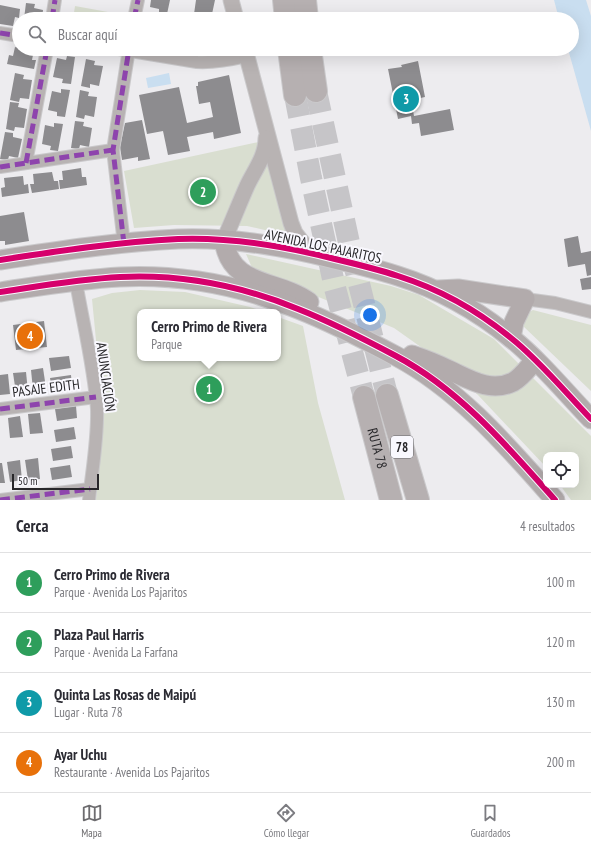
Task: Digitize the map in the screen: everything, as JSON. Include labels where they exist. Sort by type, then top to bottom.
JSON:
[{"type":"highway","points":[[284,0],[285,12]]},
{"type":"highway","points":[[305,0],[306,12]]},
{"type":"highway","points":[[290,56],[295,95]]},
{"type":"highway","points":[[311,56],[316,91]]},
{"type":"highway","name":"RUTA 78","points":[[387,395],[418,500]]},
{"type":"highway","name":"RUTA 78","points":[[364,397],[391,500]]},
{"type":"main road","name":"AVENIDA LOS PAJARITOS","points":[[0,260],[124,244],[178,239],[224,240],[310,252],[398,276],[456,301],[512,338],[591,419]]},
{"type":"main road","points":[[224,240],[225,250],[238,271],[250,278],[285,290],[304,299],[326,321]]},
{"type":"main road","points":[[0,292],[120,277],[168,277],[236,289],[297,308],[372,343],[412,364],[448,390],[500,439],[555,500]]},
{"type":"main road","points":[[433,290],[458,289],[525,299],[514,322],[512,338]]},
{"type":"main road","points":[[372,343],[411,354],[470,381],[488,386],[498,386],[514,381],[524,373],[535,360]]},
{"type":"street","points":[[53,12],[56,0]]},
{"type":"street","points":[[135,12],[138,0]]},
{"type":"street","points":[[231,0],[234,12]]},
{"type":"street","points":[[0,33],[12,35]]},
{"type":"street","points":[[26,163],[46,56]]},
{"type":"street","points":[[124,244],[113,150],[125,56]]},
{"type":"street","points":[[164,56],[209,63],[227,61],[239,56]]},
{"type":"street","points":[[247,56],[291,223],[295,233],[310,252]]},
{"type":"street","points":[[224,240],[263,155],[266,144],[266,131]]},
{"type":"street","points":[[0,167],[113,150]]},
{"type":"street","name":"ANUNCIACIÓN","points":[[76,282],[96,396],[96,430],[90,495]]},
{"type":"street","points":[[525,299],[555,303],[591,312]]},
{"type":"street","name":"PASAJE EDITH","points":[[0,409],[96,396]]},
{"type":"street","points":[[0,500],[90,495]]},
{"type":"shaded area","points":[[75,6],[108,12],[74,12]]},
{"type":"shaded area","points":[[263,141],[295,237],[247,226],[174,225],[134,228],[124,171]]},
{"type":"shaded area","points":[[246,254],[391,286],[419,295],[494,339],[591,436],[591,500],[571,500],[562,488],[579,488],[579,452],[543,452],[543,464],[478,395],[442,362],[394,328],[253,270]]},
{"type":"shaded area","points":[[140,290],[185,292],[256,309],[137,309],[137,361],[281,361],[281,318],[303,326],[318,403],[345,500],[96,500],[103,412],[92,299],[112,293]]},
{"type":"shaded area","points":[[533,310],[591,325],[591,391],[522,325],[524,315]]},
{"type":"water","points":[[554,0],[586,0],[591,16],[591,131],[570,56],[579,56],[579,12],[557,12]]},
{"type":"water","points":[[169,73],[171,84],[148,88],[146,78]]},
{"type":"building","points":[[151,0],[170,0],[167,12],[159,12],[159,9],[150,7]]},
{"type":"building","points":[[196,0],[215,0],[212,12],[194,12]]},
{"type":"building","points":[[26,3],[35,4],[34,8],[43,10],[43,12],[25,12]]},
{"type":"building","points":[[0,5],[20,9],[20,12],[12,12],[12,26],[0,24]]},
{"type":"building","points":[[9,55],[33,56],[32,60],[36,60],[34,69],[7,64]]},
{"type":"building","points":[[67,56],[75,57],[71,84],[62,83],[63,79],[53,77],[57,58],[66,60]]},
{"type":"building","points":[[86,59],[95,61],[94,65],[103,66],[99,86],[90,84],[90,88],[81,86]]},
{"type":"building","points":[[418,61],[425,97],[411,100],[414,116],[450,109],[454,130],[421,136],[419,123],[412,124],[411,116],[398,119],[388,69],[402,67],[401,65]]},
{"type":"building","points":[[15,73],[24,75],[23,79],[32,80],[29,99],[20,98],[19,102],[10,100]]},
{"type":"building","points":[[229,75],[241,133],[214,139],[213,132],[187,137],[190,151],[168,155],[163,131],[147,134],[139,95],[179,87],[187,123],[213,117],[210,102],[199,104],[196,86],[198,86],[198,82]]},
{"type":"building","points":[[61,89],[70,90],[65,117],[57,116],[57,112],[48,110],[52,91],[61,93]]},
{"type":"building","points":[[80,90],[89,92],[88,96],[97,97],[94,117],[85,115],[84,119],[76,117]]},
{"type":"building","points":[[10,102],[19,103],[18,107],[27,109],[24,128],[15,127],[14,131],[6,129]]},
{"type":"building","points":[[142,120],[150,159],[138,161],[138,157],[122,160],[120,147],[125,123]]},
{"type":"building","points":[[75,121],[84,122],[83,126],[92,128],[89,147],[80,145],[79,149],[71,148]]},
{"type":"building","points":[[54,123],[63,124],[58,151],[50,150],[51,146],[42,144],[45,125],[54,127]]},
{"type":"building","points":[[5,132],[13,133],[13,137],[22,139],[18,158],[9,156],[8,160],[0,159]]},
{"type":"building","points":[[81,168],[82,177],[86,177],[87,185],[60,189],[59,180],[63,180],[62,171]]},
{"type":"building","points":[[52,172],[54,181],[58,181],[59,189],[32,193],[30,184],[34,184],[33,174]]},
{"type":"building","points":[[23,176],[24,185],[28,184],[29,193],[2,197],[1,188],[5,187],[4,178]]},
{"type":"building","points":[[24,212],[29,241],[5,245],[5,241],[0,241],[0,216]]},
{"type":"building","points":[[578,236],[581,253],[591,251],[591,275],[587,276],[585,264],[568,267],[564,239]]},
{"type":"building","points":[[591,277],[591,289],[582,290],[580,279]]},
{"type":"building","points":[[44,321],[47,347],[16,350],[13,325]]},
{"type":"building","points":[[69,356],[71,368],[51,371],[49,358]]},
{"type":"building","points":[[43,368],[46,388],[33,390],[31,370]]},
{"type":"building","points":[[26,372],[28,392],[16,393],[13,373]]},
{"type":"building","points":[[8,374],[10,394],[0,395],[0,375]]},
{"type":"building","points":[[71,375],[72,387],[52,390],[50,378]]},
{"type":"building","points":[[76,406],[77,418],[57,421],[55,409]]},
{"type":"building","points":[[40,413],[43,433],[30,434],[28,414]]},
{"type":"building","points":[[20,416],[23,437],[10,438],[8,418]]},
{"type":"building","points":[[74,427],[76,439],[56,442],[54,430]]},
{"type":"building","points":[[71,446],[73,458],[53,461],[51,449]]},
{"type":"building","points":[[38,458],[40,479],[28,480],[25,460]]},
{"type":"building","points":[[20,460],[22,480],[10,482],[7,462]]},
{"type":"building","points":[[0,463],[2,463],[5,483],[0,483]]},
{"type":"building","points":[[70,465],[72,477],[52,480],[50,468]]},
{"type":"tunnel","points":[[316,91],[351,252],[387,395]]},
{"type":"tunnel","points":[[295,95],[335,288],[364,397]]},
{"type":"marked path","points":[[53,12],[55,0]]},
{"type":"marked path","points":[[135,12],[138,0]]},
{"type":"marked path","points":[[0,33],[12,35]]},
{"type":"marked path","points":[[26,163],[46,56]]},
{"type":"marked path","points":[[124,244],[113,150],[128,56]]},
{"type":"marked path","points":[[0,167],[113,150]]},
{"type":"marked path","points":[[0,409],[96,397]]},
{"type":"marked path","points":[[0,500],[90,489]]},
{"type":"cycle path","points":[[0,260],[66,250],[156,240],[217,239],[277,246],[316,254],[374,269],[428,287],[472,310],[498,328],[532,356],[591,419]]},
{"type":"cycle path","points":[[0,292],[90,279],[143,277],[211,283],[277,301],[323,319],[372,343],[396,356],[441,385],[501,440],[555,500]]},
{"type":"place","name":"Quinta Las Rosas de Maipú","points":[[406,99]]},
{"type":"place","name":"Plaza Paul Harris","points":[[203,192]]},
{"type":"place","name":"Ayar Uchu","points":[[30,336]]},
{"type":"place","name":"Cerro Primo de Rivera","points":[[209,389]]}]
